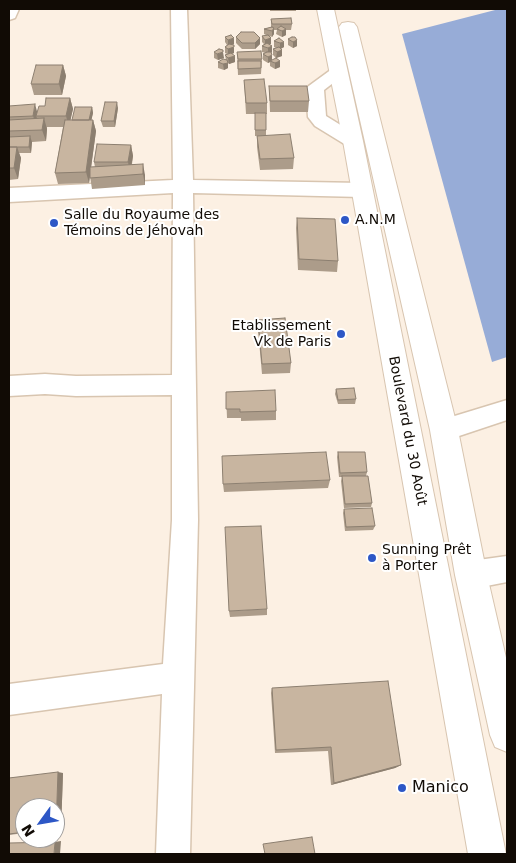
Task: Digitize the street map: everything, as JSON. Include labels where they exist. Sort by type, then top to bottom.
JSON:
[{"type":"highway","name":"Boulevard du 30 Août","points":[[325,9],[348,73],[364,141],[444,430],[472,575],[507,735]]},
{"type":"highway","name":"Boulevard du 30 Août","points":[[344,9],[348,73]]},
{"type":"highway","name":"Boulevard du 30 Août","points":[[364,141],[362,190],[487,854]]},
{"type":"street","points":[[9,15],[11,9]]},
{"type":"street","points":[[174,854],[178,677],[185,520],[183,186],[179,9]]},
{"type":"street","points":[[9,195],[183,186],[362,190]]},
{"type":"street","points":[[9,386],[45,384],[76,386],[184,385]]},
{"type":"street","points":[[444,430],[507,410]]},
{"type":"street","points":[[472,575],[507,569]]},
{"type":"street","points":[[9,700],[178,677]]},
{"type":"water","points":[[499,9],[507,9],[507,357],[492,362],[402,34]]},
{"type":"building","points":[[291,18],[292,24],[272,24],[271,19]]},
{"type":"building","points":[[281,26],[286,29],[282,31],[277,29]]},
{"type":"building","points":[[274,28],[272,31],[264,29]]},
{"type":"building","points":[[241,32],[254,32],[260,38],[255,43],[242,43],[236,37]]},
{"type":"building","points":[[231,35],[234,38],[228,40],[225,37]]},
{"type":"building","points":[[268,35],[271,38],[265,40],[262,36]]},
{"type":"building","points":[[295,37],[297,40],[293,42],[288,39]]},
{"type":"building","points":[[279,38],[284,42],[274,41]]},
{"type":"building","points":[[267,43],[272,46],[268,48],[262,46]]},
{"type":"building","points":[[229,44],[234,45],[234,47],[228,49],[225,47]]},
{"type":"building","points":[[279,47],[282,50],[277,52],[273,49]]},
{"type":"building","points":[[219,49],[223,50],[223,52],[217,54],[214,52]]},
{"type":"building","points":[[261,51],[262,59],[238,59],[237,52]]},
{"type":"building","points":[[271,52],[272,55],[268,57],[263,54]]},
{"type":"building","points":[[231,53],[235,56],[228,58],[225,55]]},
{"type":"building","points":[[276,58],[280,61],[275,63],[270,61]]},
{"type":"building","points":[[223,59],[227,60],[228,63],[218,62]]},
{"type":"building","points":[[238,61],[261,61],[261,68],[238,69]]},
{"type":"building","points":[[36,65],[63,65],[59,84],[31,84]]},
{"type":"building","points":[[264,79],[267,103],[246,103],[244,80]]},
{"type":"building","points":[[269,86],[307,86],[309,101],[270,101]]},
{"type":"building","points":[[46,98],[70,98],[66,116],[36,116],[39,106],[45,106]]},
{"type":"building","points":[[105,102],[117,102],[114,121],[101,121]]},
{"type":"building","points":[[35,104],[33,116],[9,117],[9,106]]},
{"type":"building","points":[[75,107],[92,107],[89,120],[72,120]]},
{"type":"building","points":[[255,113],[266,113],[266,130],[255,130]]},
{"type":"building","points":[[44,118],[42,130],[9,131],[9,120]]},
{"type":"building","points":[[65,120],[93,120],[86,172],[55,173]]},
{"type":"building","points":[[290,134],[294,158],[260,159],[257,136]]},
{"type":"building","points":[[30,136],[29,147],[9,147],[9,137]]},
{"type":"building","points":[[97,144],[131,145],[128,162],[94,162]]},
{"type":"building","points":[[9,147],[17,147],[14,168],[9,168]]},
{"type":"building","points":[[143,164],[143,174],[90,178],[90,167]]},
{"type":"building","points":[[297,218],[335,219],[338,261],[299,259]]},
{"type":"building","points":[[285,318],[291,363],[262,364],[258,320]]},
{"type":"building","points":[[354,388],[356,399],[338,400],[336,389]]},
{"type":"building","points":[[275,390],[276,411],[240,412],[240,409],[226,409],[226,392]]},
{"type":"building","points":[[326,452],[330,480],[223,484],[222,456]]},
{"type":"building","points":[[338,452],[365,452],[367,472],[340,473]]},
{"type":"building","points":[[342,476],[368,476],[372,503],[345,504]]},
{"type":"building","points":[[372,508],[375,526],[346,527],[344,509]]},
{"type":"building","points":[[261,526],[267,609],[229,611],[225,527]]},
{"type":"building","points":[[388,681],[401,765],[334,783],[331,747],[276,750],[272,688]]},
{"type":"building","points":[[58,772],[57,798],[15,798],[15,833],[9,834],[9,778]]},
{"type":"building","points":[[312,837],[315,854],[265,854],[263,844]]},
{"type":"building","points":[[9,843],[15,843],[15,848],[54,848],[54,854],[9,854]]},
{"type":"place","name":"A.N.M","points":[[345,220]]},
{"type":"place","name":"Salle du Royaume des Témoins de Jéhovah","points":[[54,223]]},
{"type":"place","name":"Etablissement Vk de Paris","points":[[341,334]]},
{"type":"place","name":"Sunning Prêt à Porter","points":[[372,558]]},
{"type":"place","name":"Manico","points":[[402,788]]}]
